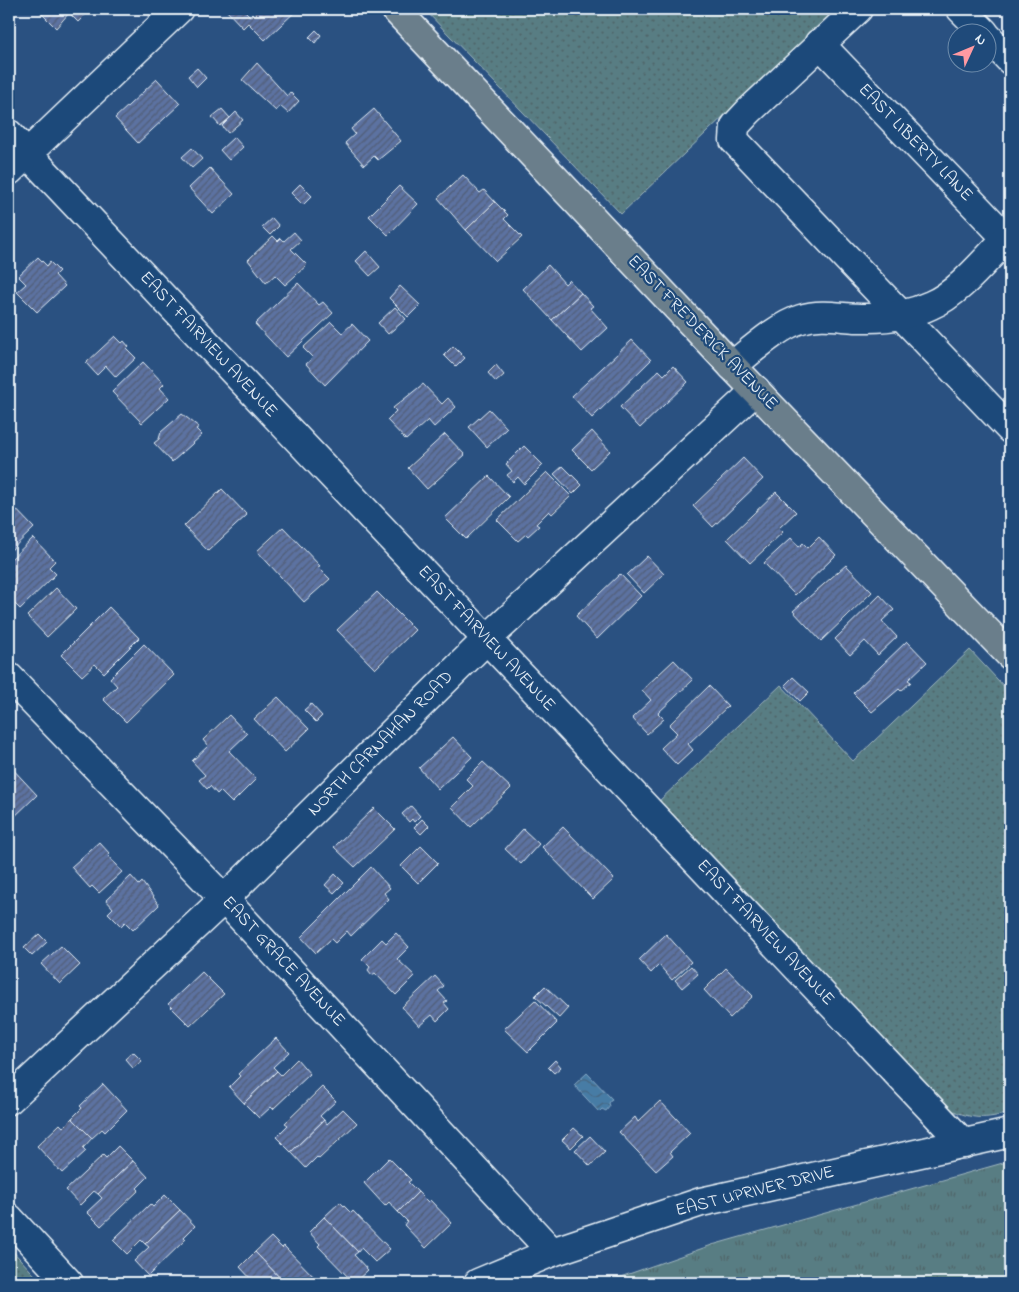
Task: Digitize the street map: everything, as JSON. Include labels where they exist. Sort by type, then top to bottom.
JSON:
[{"type":"main road","name":"EAST FREDERICK AVENUE","points":[[395,9],[732,366],[1010,655]]},
{"type":"street","points":[[18,162],[178,9]]},
{"type":"street","points":[[858,9],[819,43],[735,126],[734,140],[1010,429]]},
{"type":"street","points":[[961,9],[974,22]]},
{"type":"street","name":"EAST LIBERTY LANE","points":[[819,43],[1009,238]]},
{"type":"street","points":[[996,45],[1010,60]]},
{"type":"street","name":"EAST FAIRVIEW AVENUE","points":[[9,134],[18,162],[487,639],[964,1144]]},
{"type":"street","points":[[732,366],[772,335],[800,319],[827,314],[868,318],[902,315],[932,305],[957,287],[1009,238]]},
{"type":"street","name":"NORTH CARNAHAN ROAD","points":[[9,1100],[224,899],[487,639],[756,390]]},
{"type":"street","name":"EAST GRACE AVENUE","points":[[9,677],[224,899],[552,1252]]},
{"type":"street","name":"EAST UPRIVER DRIVE","points":[[478,1283],[552,1252],[701,1202],[1010,1133]]},
{"type":"street","points":[[9,1218],[69,1283]]},
{"type":"green space","points":[[424,9],[836,9],[621,214]]},
{"type":"green space","points":[[970,650],[1010,693],[1010,1113],[986,1117],[972,1117],[949,1109],[657,803],[781,685],[853,761]]},
{"type":"green space","points":[[1010,1161],[1010,1283],[603,1283],[712,1245]]},
{"type":"green space","points":[[9,1247],[42,1283],[9,1283]]},
{"type":"water","points":[[587,1073],[612,1099],[606,1111],[602,1109],[599,1112],[574,1085]]},
{"type":"building","points":[[37,9],[91,9],[78,22],[69,13],[56,28]]},
{"type":"building","points":[[225,9],[243,9],[251,17],[259,9],[298,9],[265,40],[248,23],[243,28]]},
{"type":"building","points":[[316,30],[321,35],[315,43],[309,37]]},
{"type":"building","points":[[257,63],[287,96],[290,92],[299,101],[288,113],[280,106],[276,111],[242,80]]},
{"type":"building","points":[[197,68],[206,78],[197,87],[188,76]]},
{"type":"building","points":[[157,79],[180,104],[138,143],[115,118]]},
{"type":"building","points":[[222,109],[230,118],[220,126],[212,117]]},
{"type":"building","points":[[374,109],[401,141],[378,160],[374,156],[364,165],[345,143],[355,134],[351,129]]},
{"type":"building","points":[[236,112],[243,120],[228,133],[222,126]]},
{"type":"building","points":[[234,137],[243,147],[229,160],[220,150]]},
{"type":"building","points":[[192,148],[202,159],[192,168],[182,157]]},
{"type":"building","points":[[210,168],[234,194],[213,214],[189,188]]},
{"type":"building","points":[[463,175],[480,193],[484,190],[495,202],[466,230],[438,198]]},
{"type":"building","points":[[300,184],[312,196],[303,205],[291,193]]},
{"type":"building","points":[[399,186],[418,204],[388,235],[369,216]]},
{"type":"building","points":[[495,202],[508,215],[504,219],[522,237],[496,261],[466,230]]},
{"type":"building","points":[[272,218],[279,226],[270,235],[262,227]]},
{"type":"building","points":[[294,232],[301,240],[291,249],[307,265],[285,285],[275,275],[266,283],[248,260],[273,236],[278,241],[281,238],[284,241]]},
{"type":"building","points":[[366,251],[380,267],[370,276],[356,261]]},
{"type":"building","points":[[38,257],[47,266],[50,262],[59,271],[55,275],[65,286],[37,312],[17,292],[26,284],[18,276]]},
{"type":"building","points":[[548,265],[565,284],[569,280],[581,293],[552,320],[523,289]]},
{"type":"building","points":[[298,283],[319,305],[323,302],[333,313],[286,357],[255,324]]},
{"type":"building","points":[[400,286],[420,305],[408,317],[389,298]]},
{"type":"building","points":[[581,293],[593,306],[590,308],[608,328],[582,352],[552,320]]},
{"type":"building","points":[[395,307],[406,319],[388,334],[378,323]]},
{"type":"building","points":[[331,322],[342,333],[352,324],[368,341],[325,385],[306,364],[313,358],[303,348]]},
{"type":"building","points":[[115,336],[122,343],[124,341],[129,347],[127,349],[136,358],[116,377],[106,366],[97,375],[86,363]]},
{"type":"building","points":[[632,340],[651,360],[592,418],[572,396]]},
{"type":"building","points":[[453,346],[465,358],[456,367],[444,355]]},
{"type":"building","points":[[143,362],[164,384],[160,388],[169,398],[142,423],[112,392]]},
{"type":"building","points":[[496,365],[504,375],[496,382],[488,373]]},
{"type":"building","points":[[673,366],[688,382],[640,428],[620,407],[659,370],[664,375]]},
{"type":"building","points":[[423,384],[442,404],[448,398],[456,407],[434,427],[428,420],[406,440],[387,420],[396,411],[393,408]]},
{"type":"building","points":[[489,409],[507,428],[487,447],[469,427]]},
{"type":"building","points":[[182,414],[199,427],[196,429],[202,435],[172,462],[154,443],[159,439],[161,432]]},
{"type":"building","points":[[592,431],[610,451],[591,469],[572,450]]},
{"type":"building","points":[[445,434],[465,455],[427,489],[408,468]]},
{"type":"building","points":[[524,446],[543,465],[524,484],[518,477],[513,482],[507,475],[512,471],[506,464]]},
{"type":"building","points":[[743,458],[763,479],[713,527],[693,506]]},
{"type":"building","points":[[563,466],[582,485],[573,494],[554,474]]},
{"type":"building","points":[[547,472],[571,496],[552,514],[549,511],[536,524],[539,526],[528,536],[526,534],[518,541],[497,520]]},
{"type":"building","points":[[489,476],[509,497],[466,539],[445,518]]},
{"type":"building","points":[[222,489],[247,515],[208,551],[184,526]]},
{"type":"building","points":[[776,492],[796,512],[779,528],[783,532],[750,563],[727,539]]},
{"type":"building","points":[[9,502],[34,528],[9,552]]},
{"type":"building","points":[[283,527],[330,579],[304,602],[257,551]]},
{"type":"building","points":[[819,537],[836,555],[795,595],[764,563],[791,538],[799,547],[803,543],[808,548]]},
{"type":"building","points":[[33,538],[55,561],[49,567],[56,574],[20,609],[12,601],[10,603],[9,601],[9,561]]},
{"type":"building","points":[[647,556],[664,574],[644,593],[627,575]]},
{"type":"building","points":[[846,565],[872,592],[821,641],[793,611]]},
{"type":"building","points":[[620,574],[641,596],[597,639],[576,616]]},
{"type":"building","points":[[56,588],[76,609],[47,637],[27,616]]},
{"type":"building","points":[[377,592],[415,630],[375,669],[337,630]]},
{"type":"building","points":[[880,595],[894,610],[882,621],[897,637],[878,655],[865,641],[850,655],[835,639]]},
{"type":"building","points":[[109,607],[139,638],[104,673],[95,664],[82,676],[61,655]]},
{"type":"building","points":[[907,641],[927,662],[908,680],[911,682],[901,691],[899,689],[872,712],[853,693]]},
{"type":"building","points":[[144,644],[174,675],[126,722],[103,699],[117,686],[110,678]]},
{"type":"building","points":[[674,660],[693,680],[658,713],[664,719],[647,734],[632,718],[651,700],[642,690]]},
{"type":"building","points":[[793,677],[809,692],[800,701],[785,685]]},
{"type":"building","points":[[709,686],[728,706],[688,744],[693,750],[677,765],[661,748],[677,733],[669,725]]},
{"type":"building","points":[[278,697],[309,729],[285,752],[254,719]]},
{"type":"building","points":[[311,704],[322,716],[316,722],[304,710]]},
{"type":"building","points":[[229,715],[247,734],[229,751],[256,779],[232,803],[220,791],[217,794],[210,786],[207,789],[199,780],[205,775],[192,761],[208,746],[203,740]]},
{"type":"building","points":[[453,737],[472,757],[438,789],[419,768]]},
{"type":"building","points":[[483,762],[511,788],[471,827],[452,807],[473,786],[466,779]]},
{"type":"building","points":[[9,765],[37,795],[9,822]]},
{"type":"building","points":[[411,806],[420,816],[414,822],[412,819],[409,822],[402,814]]},
{"type":"building","points":[[374,808],[395,829],[355,867],[334,847]]},
{"type":"building","points":[[422,819],[429,826],[421,834],[414,827]]},
{"type":"building","points":[[563,827],[614,879],[593,899],[542,847]]},
{"type":"building","points":[[523,829],[539,844],[521,864],[505,849]]},
{"type":"building","points":[[99,842],[122,872],[99,893],[92,886],[90,888],[71,867]]},
{"type":"building","points":[[421,846],[438,863],[418,883],[401,866]]},
{"type":"building","points":[[371,867],[390,888],[384,893],[389,899],[351,936],[347,931],[335,943],[331,939],[316,953],[301,937]]},
{"type":"building","points":[[335,874],[344,883],[334,893],[325,885]]},
{"type":"building","points":[[131,876],[139,885],[142,882],[159,905],[133,930],[125,922],[121,926],[108,913],[113,908],[106,900]]},
{"type":"building","points":[[396,933],[409,947],[397,959],[415,976],[396,995],[375,973],[372,975],[368,970],[370,967],[362,959],[382,939],[386,943]]},
{"type":"building","points":[[39,934],[47,942],[32,956],[24,948]]},
{"type":"building","points":[[666,934],[691,962],[672,980],[659,965],[651,973],[639,960]]},
{"type":"building","points":[[61,946],[80,965],[60,984],[41,964]]},
{"type":"building","points":[[691,966],[698,974],[682,988],[675,980]]},
{"type":"building","points":[[726,968],[753,996],[730,1018],[704,990]]},
{"type":"building","points":[[202,972],[224,994],[190,1026],[168,1004]]},
{"type":"building","points":[[435,976],[444,986],[438,991],[447,1001],[444,1003],[449,1009],[437,1021],[432,1015],[419,1026],[402,1007]]},
{"type":"building","points":[[545,986],[568,1008],[559,1018],[535,996]]},
{"type":"building","points":[[535,1000],[557,1023],[528,1052],[504,1029]]},
{"type":"building","points":[[276,1038],[289,1052],[273,1067],[277,1071],[244,1103],[229,1087],[240,1076],[238,1074]]},
{"type":"building","points":[[133,1052],[142,1061],[133,1068],[125,1059]]},
{"type":"building","points":[[297,1059],[310,1074],[273,1109],[271,1107],[259,1118],[244,1103],[277,1071],[281,1075]]},
{"type":"building","points":[[555,1060],[561,1067],[554,1073],[548,1067]]},
{"type":"building","points":[[103,1084],[127,1110],[105,1132],[102,1129],[92,1138],[72,1118],[82,1108],[80,1106]]},
{"type":"building","points":[[322,1087],[336,1101],[320,1116],[324,1120],[291,1152],[276,1137],[288,1125],[285,1123]]},
{"type":"building","points":[[660,1101],[690,1133],[670,1152],[673,1156],[656,1171],[619,1132],[635,1117],[638,1122]]},
{"type":"building","points":[[343,1109],[357,1123],[319,1159],[317,1157],[306,1168],[291,1152],[324,1120],[327,1124]]},
{"type":"building","points":[[72,1118],[92,1138],[83,1148],[86,1151],[62,1173],[37,1146],[60,1124],[63,1127]]},
{"type":"building","points":[[574,1128],[583,1136],[571,1148],[562,1140]]},
{"type":"building","points":[[590,1136],[605,1152],[590,1166],[575,1150]]},
{"type":"building","points":[[118,1146],[133,1161],[98,1194],[94,1191],[80,1205],[66,1190],[103,1155],[106,1158]]},
{"type":"building","points":[[389,1158],[411,1180],[408,1182],[418,1192],[398,1212],[389,1202],[385,1206],[364,1183]]},
{"type":"building","points":[[133,1161],[148,1177],[137,1188],[139,1190],[101,1226],[87,1212],[102,1198],[98,1194]]},
{"type":"building","points":[[418,1192],[428,1202],[430,1200],[452,1223],[426,1248],[404,1225],[407,1221],[398,1212]]},
{"type":"building","points":[[165,1195],[180,1210],[145,1244],[141,1240],[127,1254],[113,1240],[150,1204],[153,1207]]},
{"type":"building","points":[[340,1202],[351,1213],[353,1211],[390,1249],[375,1262],[361,1248],[358,1252],[324,1217]]},
{"type":"building","points":[[180,1210],[195,1226],[184,1237],[186,1239],[148,1276],[134,1261],[149,1247],[145,1244]]},
{"type":"building","points":[[324,1217],[358,1252],[354,1255],[368,1270],[354,1283],[318,1246],[320,1244],[309,1232]]},
{"type":"building","points":[[271,1237],[282,1248],[284,1246],[320,1283],[285,1283],[255,1252]]},
{"type":"building","points":[[255,1252],[285,1283],[250,1283],[251,1279],[240,1267]]}]
